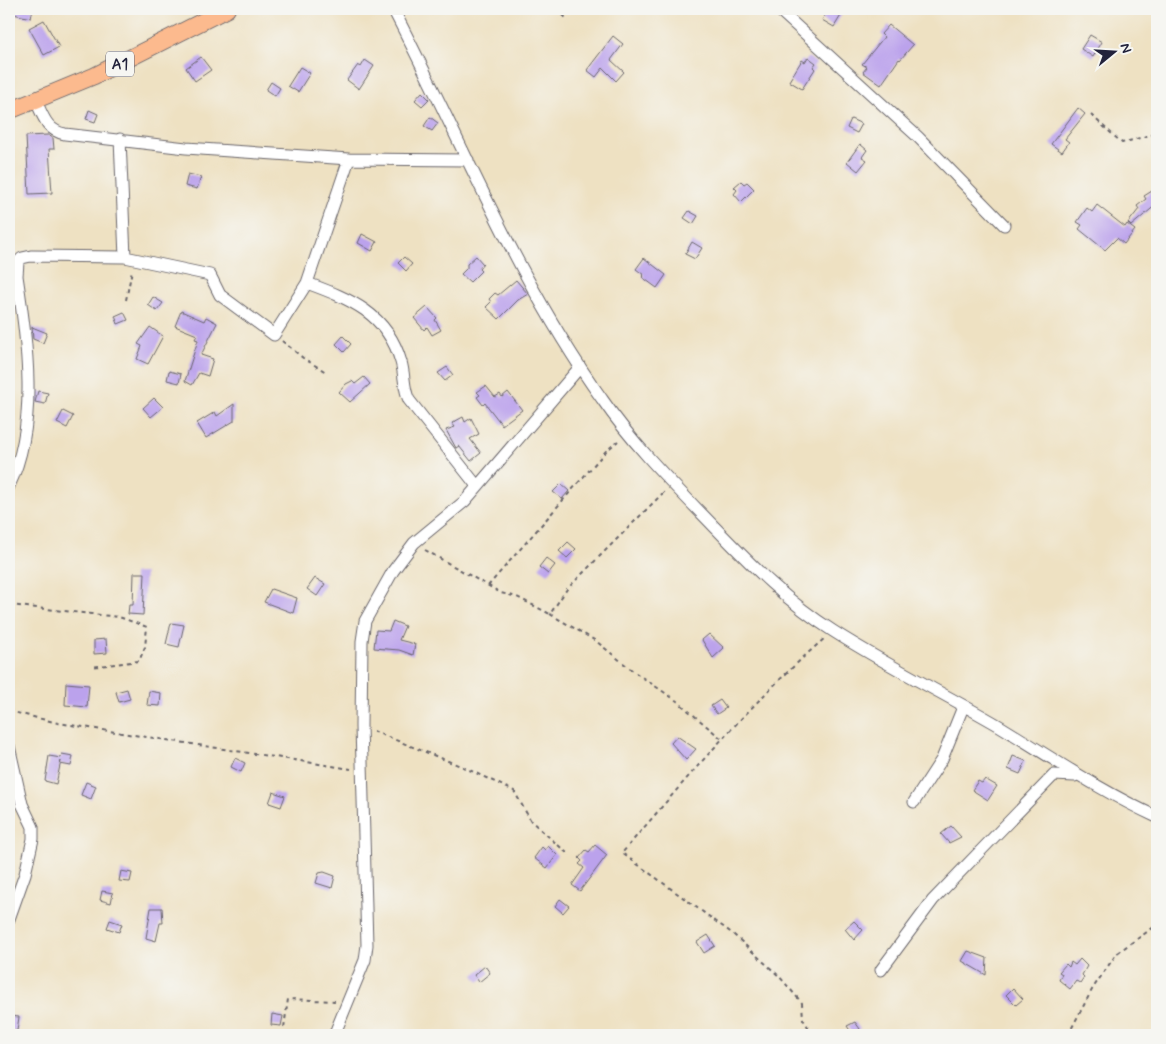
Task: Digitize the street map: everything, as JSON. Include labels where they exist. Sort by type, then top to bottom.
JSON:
[{"type":"highway","name":"A1","points":[[9,111],[94,76],[228,9]]},
{"type":"street","points":[[393,9],[526,275],[603,402],[674,484],[788,600],[832,631],[995,724],[1077,776],[1157,817]]},
{"type":"street","points":[[778,9],[932,150],[1004,225]]},
{"type":"street","points":[[36,101],[44,119],[53,130],[65,134],[196,148],[349,160],[468,160]]},
{"type":"street","points":[[120,139],[130,258]]},
{"type":"street","points":[[9,486],[21,446],[28,372],[17,276],[18,262],[22,258],[31,256],[130,258],[210,275],[220,295],[274,336],[307,283],[349,160]]},
{"type":"street","points":[[307,283],[360,305],[380,322],[401,362],[406,394],[409,400],[477,486]]},
{"type":"street","points":[[335,1033],[364,960],[367,945],[361,726],[362,641],[365,621],[393,571],[414,543],[452,513],[580,366]]},
{"type":"street","points":[[914,802],[942,759],[963,707]]},
{"type":"street","points":[[9,746],[22,804],[33,827],[33,839],[26,874],[9,919]]},
{"type":"street","points":[[881,970],[933,900],[1054,774],[1077,776]]},
{"type":"path","points":[[557,9],[566,18]]},
{"type":"path","points":[[1090,115],[1122,143],[1157,133]]},
{"type":"path","points":[[126,300],[130,258]]},
{"type":"path","points":[[274,336],[302,358],[326,372]]},
{"type":"path","points":[[488,586],[606,450],[628,433]]},
{"type":"path","points":[[550,614],[582,574],[674,484]]},
{"type":"path","points":[[414,543],[501,593],[517,597],[596,640],[633,671],[677,701],[723,740]]},
{"type":"path","points":[[9,605],[119,618],[147,627],[145,647],[139,661],[92,667]]},
{"type":"path","points":[[813,1035],[803,1019],[802,1003],[779,976],[733,934],[622,853],[676,790],[789,669],[832,631]]},
{"type":"path","points":[[9,711],[58,723],[362,771]]},
{"type":"path","points":[[361,726],[463,767],[514,791],[531,821],[568,854]]},
{"type":"path","points":[[1068,1035],[1093,988],[1117,953],[1157,925]]},
{"type":"path","points":[[283,1035],[288,999],[348,1002]]},
{"type":"building","points":[[9,9],[33,9],[31,18],[9,13]]},
{"type":"building","points":[[819,9],[845,9],[834,27],[822,20],[825,15]]},
{"type":"building","points":[[44,20],[59,47],[44,55],[29,28]]},
{"type":"building","points":[[889,25],[913,45],[899,59],[881,85],[863,72],[867,67],[862,64],[884,37],[881,34]]},
{"type":"building","points":[[1090,35],[1102,42],[1093,57],[1081,49]]},
{"type":"building","points":[[613,36],[623,44],[611,60],[624,72],[616,81],[603,68],[596,77],[587,70]]},
{"type":"building","points":[[201,57],[211,70],[195,81],[186,68]]},
{"type":"building","points":[[808,57],[816,63],[813,67],[815,69],[802,89],[789,81],[802,60],[805,62]]},
{"type":"building","points":[[365,60],[374,66],[359,89],[347,80],[358,65],[361,67]]},
{"type":"building","points":[[300,67],[310,73],[298,92],[288,86]]},
{"type":"building","points":[[271,82],[280,88],[275,96],[266,90]]},
{"type":"building","points":[[422,92],[429,99],[422,106],[415,100]]},
{"type":"building","points":[[1078,108],[1085,114],[1065,139],[1069,142],[1062,152],[1051,144]]},
{"type":"building","points":[[89,110],[98,114],[95,122],[86,119]]},
{"type":"building","points":[[430,117],[438,123],[432,131],[424,126]]},
{"type":"building","points":[[851,119],[862,124],[857,133],[847,128]]},
{"type":"building","points":[[48,135],[53,138],[54,149],[49,149],[52,193],[29,194],[26,136]]},
{"type":"building","points":[[860,144],[867,150],[862,157],[867,160],[858,171],[847,162]]},
{"type":"building","points":[[188,174],[201,177],[197,189],[185,186]]},
{"type":"building","points":[[741,181],[744,184],[747,182],[754,189],[741,202],[734,194],[737,190],[734,187]]},
{"type":"building","points":[[1152,191],[1157,204],[1131,226],[1128,223],[1139,209],[1137,206],[1146,199],[1144,196]]},
{"type":"building","points":[[1097,205],[1125,227],[1127,224],[1135,230],[1124,244],[1117,238],[1105,250],[1079,229],[1082,225],[1077,222],[1087,208],[1092,212]]},
{"type":"building","points":[[689,211],[698,216],[693,224],[684,218]]},
{"type":"building","points":[[362,234],[377,242],[372,251],[358,243]]},
{"type":"building","points":[[692,242],[702,248],[695,259],[685,254]]},
{"type":"building","points":[[476,256],[483,264],[479,269],[481,271],[470,282],[461,274],[467,268],[467,264]]},
{"type":"building","points":[[404,257],[412,264],[406,271],[398,263]]},
{"type":"building","points":[[644,258],[666,275],[657,288],[642,277],[644,275],[636,269]]},
{"type":"building","points":[[516,280],[528,294],[518,300],[499,319],[486,307],[491,302],[489,299],[495,293],[498,295]]},
{"type":"building","points":[[153,297],[163,303],[157,311],[148,305]]},
{"type":"building","points":[[427,307],[437,318],[435,320],[441,330],[432,335],[427,327],[424,330],[414,318]]},
{"type":"building","points":[[181,311],[204,321],[206,317],[217,323],[201,355],[213,359],[208,376],[199,373],[192,385],[185,381],[198,340],[195,339],[197,335],[175,326]]},
{"type":"building","points":[[124,312],[128,320],[118,324],[115,316]]},
{"type":"building","points":[[32,327],[47,333],[43,343],[33,339]]},
{"type":"building","points":[[150,327],[163,336],[148,364],[137,359],[142,346],[138,344]]},
{"type":"building","points":[[343,336],[351,344],[344,352],[336,344]]},
{"type":"building","points":[[447,367],[453,375],[445,381],[438,373]]},
{"type":"building","points":[[169,371],[181,374],[179,383],[167,380]]},
{"type":"building","points":[[364,377],[370,384],[350,402],[339,392],[346,384],[352,381],[355,384]]},
{"type":"building","points":[[486,386],[495,397],[500,394],[502,397],[508,392],[522,410],[502,425],[485,403],[483,405],[477,397],[480,395],[477,392]]},
{"type":"building","points":[[38,391],[48,393],[45,404],[35,402]]},
{"type":"building","points":[[154,398],[163,407],[151,417],[143,408]]},
{"type":"building","points":[[234,404],[234,421],[206,438],[197,423],[215,412],[217,416]]},
{"type":"building","points":[[63,411],[73,416],[67,428],[57,423]]},
{"type":"building","points":[[463,417],[465,422],[471,418],[479,434],[470,439],[481,453],[471,461],[459,446],[456,448],[446,430],[455,427],[452,423]]},
{"type":"building","points":[[561,484],[569,491],[562,499],[553,492]]},
{"type":"building","points":[[568,542],[576,549],[567,558],[559,551]]},
{"type":"building","points":[[546,558],[555,565],[548,574],[539,567]]},
{"type":"building","points":[[134,573],[145,573],[143,615],[128,614],[129,605],[133,605]]},
{"type":"building","points":[[315,578],[325,584],[317,596],[307,589]]},
{"type":"building","points":[[271,589],[297,598],[293,613],[264,602]]},
{"type":"building","points":[[393,621],[405,626],[399,640],[415,644],[413,655],[399,650],[374,648],[376,630],[389,631]]},
{"type":"building","points":[[171,623],[184,625],[179,647],[166,644]]},
{"type":"building","points":[[709,634],[724,648],[713,658],[702,640]]},
{"type":"building","points":[[106,639],[107,653],[94,654],[94,640]]},
{"type":"building","points":[[66,683],[89,685],[87,707],[65,705]]},
{"type":"building","points":[[127,689],[130,699],[119,702],[116,692]]},
{"type":"building","points":[[149,691],[161,693],[160,706],[147,705]]},
{"type":"building","points":[[720,700],[726,708],[717,714],[711,706]]},
{"type":"building","points":[[677,736],[696,749],[686,760],[671,743]]},
{"type":"building","points":[[62,754],[73,756],[71,766],[60,764],[56,784],[45,781],[49,756],[61,758]]},
{"type":"building","points":[[1013,756],[1026,761],[1020,774],[1008,769]]},
{"type":"building","points":[[235,758],[245,763],[241,772],[231,767]]},
{"type":"building","points":[[985,779],[997,786],[988,800],[972,790],[978,781],[982,783]]},
{"type":"building","points":[[86,782],[96,786],[91,799],[81,795]]},
{"type":"building","points":[[273,792],[285,796],[281,807],[269,803]]},
{"type":"building","points":[[951,826],[961,837],[949,843],[941,834]]},
{"type":"building","points":[[595,845],[607,855],[580,891],[572,885],[584,868],[579,864],[582,861],[579,858],[586,850],[589,852]]},
{"type":"building","points":[[548,846],[557,855],[547,868],[534,858],[542,847],[545,850]]},
{"type":"building","points":[[121,871],[132,873],[130,882],[119,881]]},
{"type":"building","points":[[324,872],[335,876],[332,888],[316,883],[319,873]]},
{"type":"building","points":[[102,891],[113,893],[111,903],[100,900]]},
{"type":"building","points":[[560,899],[569,906],[563,913],[555,906]]},
{"type":"building","points":[[151,908],[162,908],[163,923],[160,923],[156,941],[146,938]]},
{"type":"building","points":[[110,920],[122,924],[119,932],[107,928]]},
{"type":"building","points":[[854,921],[863,930],[854,940],[845,929]]},
{"type":"building","points":[[708,935],[715,946],[704,953],[697,942]]},
{"type":"building","points":[[968,951],[987,958],[986,975],[962,961]]},
{"type":"building","points":[[1080,959],[1087,966],[1082,975],[1084,977],[1080,983],[1076,981],[1070,989],[1059,980],[1062,974],[1059,972],[1066,964],[1069,967],[1071,962],[1075,965]]},
{"type":"building","points":[[485,966],[490,973],[479,982],[474,975]]},
{"type":"building","points":[[1013,988],[1023,999],[1016,1005],[1006,995]]},
{"type":"building","points":[[272,1014],[283,1016],[281,1026],[271,1025]]},
{"type":"building","points":[[9,1016],[19,1017],[17,1031],[9,1030]]},
{"type":"building","points":[[855,1022],[860,1029],[853,1035],[847,1026]]}]
